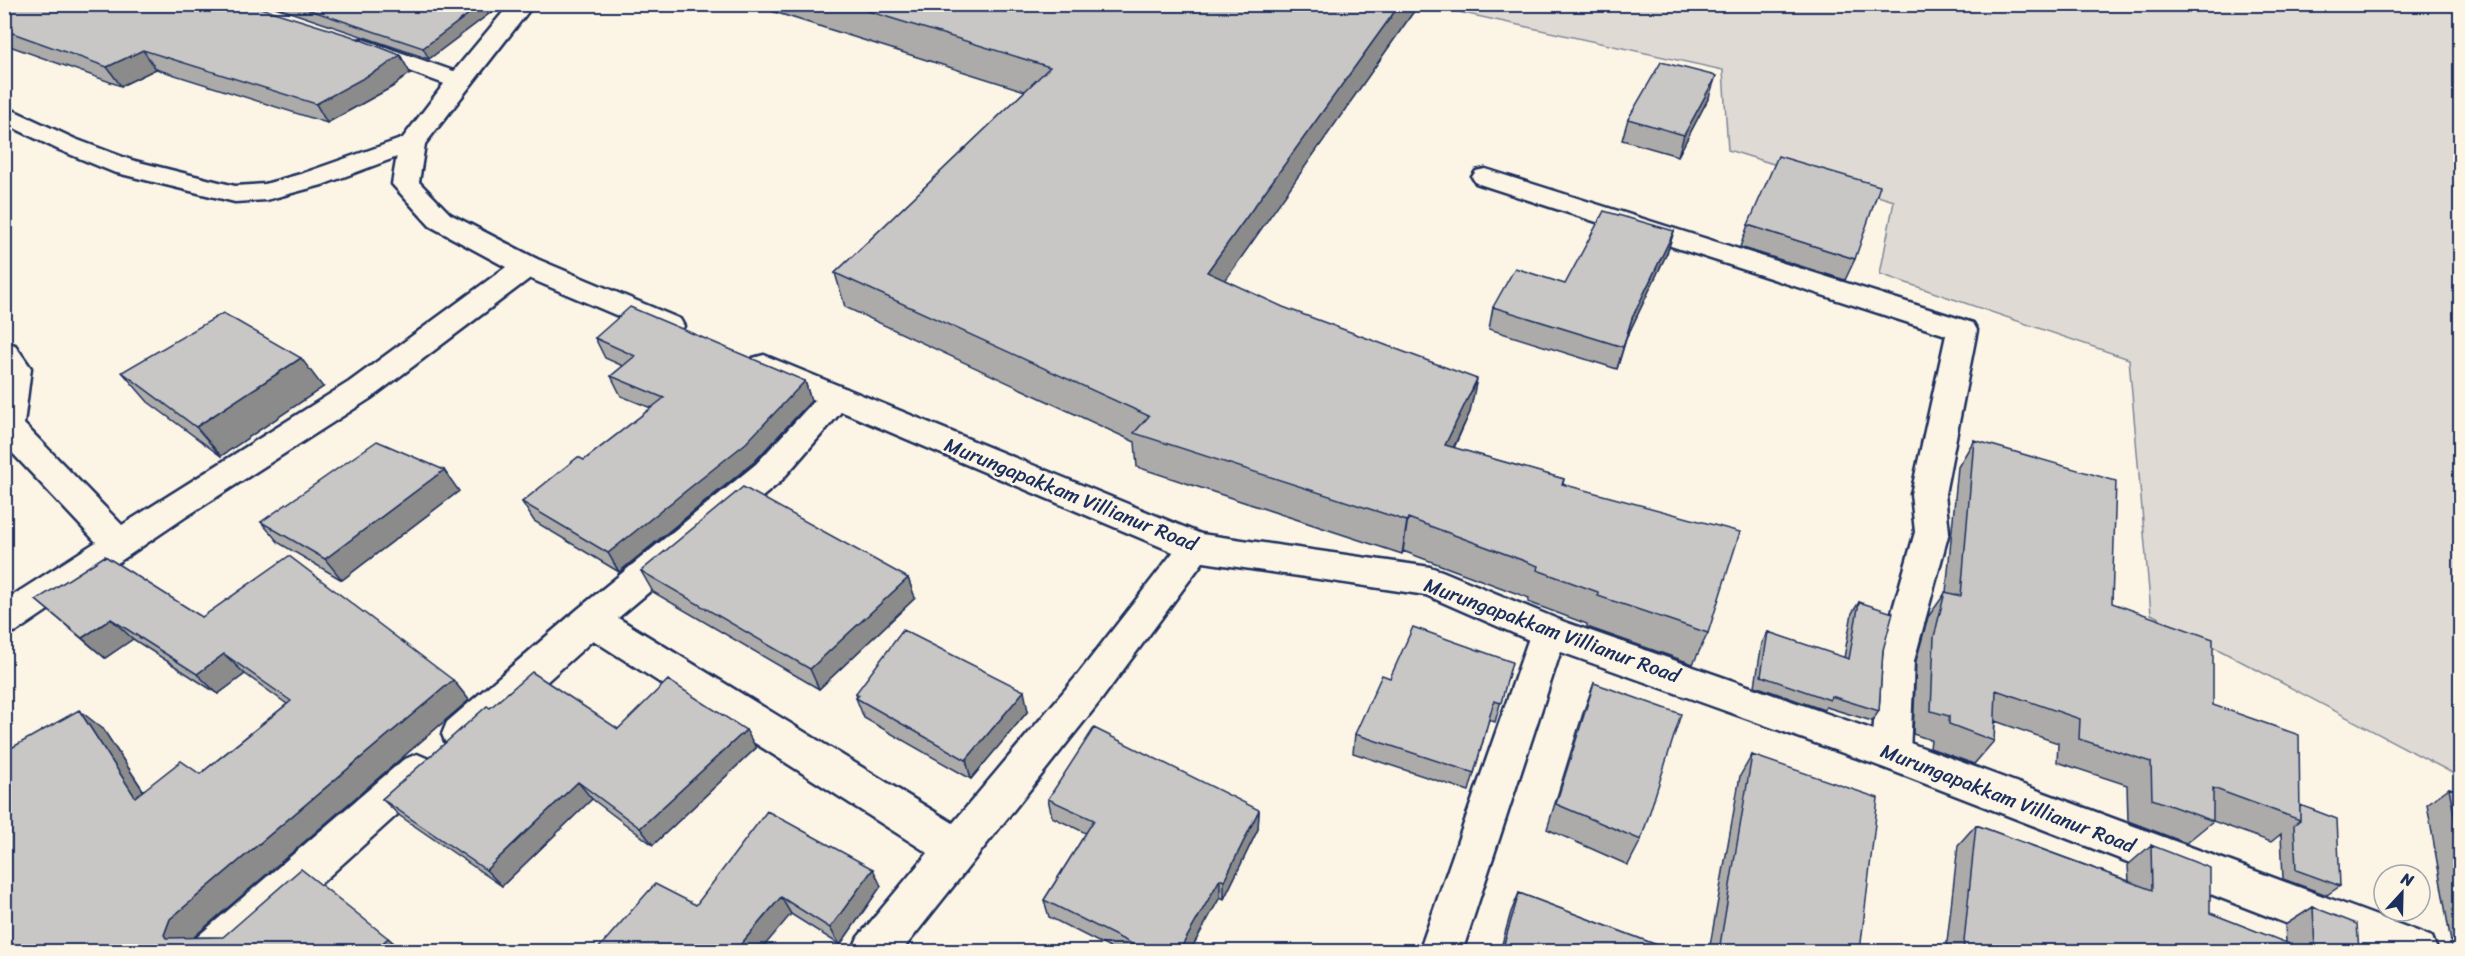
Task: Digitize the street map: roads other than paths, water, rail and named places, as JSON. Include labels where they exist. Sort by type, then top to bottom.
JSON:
[{"type":"street","points":[[523,4],[459,81],[412,143],[405,184],[440,220],[527,266],[693,336]]},
{"type":"street","points":[[337,38],[459,81]]},
{"type":"street","points":[[4,113],[66,144],[122,166],[235,194],[266,192],[313,179],[358,165],[412,143]]},
{"type":"street","points":[[1485,177],[1962,330],[1928,494],[1932,532],[1896,661],[1891,753]]},
{"type":"street","points":[[4,620],[360,390],[527,266]]},
{"type":"street","points":[[4,352],[16,368],[8,427],[119,544]]},
{"type":"street","name":"Murungapakkam Villianur Road","points":[[737,355],[1197,547],[1430,581],[1549,632],[1891,753],[2417,951]]},
{"type":"street","points":[[212,951],[591,620],[768,473],[836,397]]},
{"type":"street","points":[[873,951],[1088,689],[1197,547]]},
{"type":"street","points":[[591,620],[957,848]]},
{"type":"street","points":[[1440,951],[1549,632]]}]
